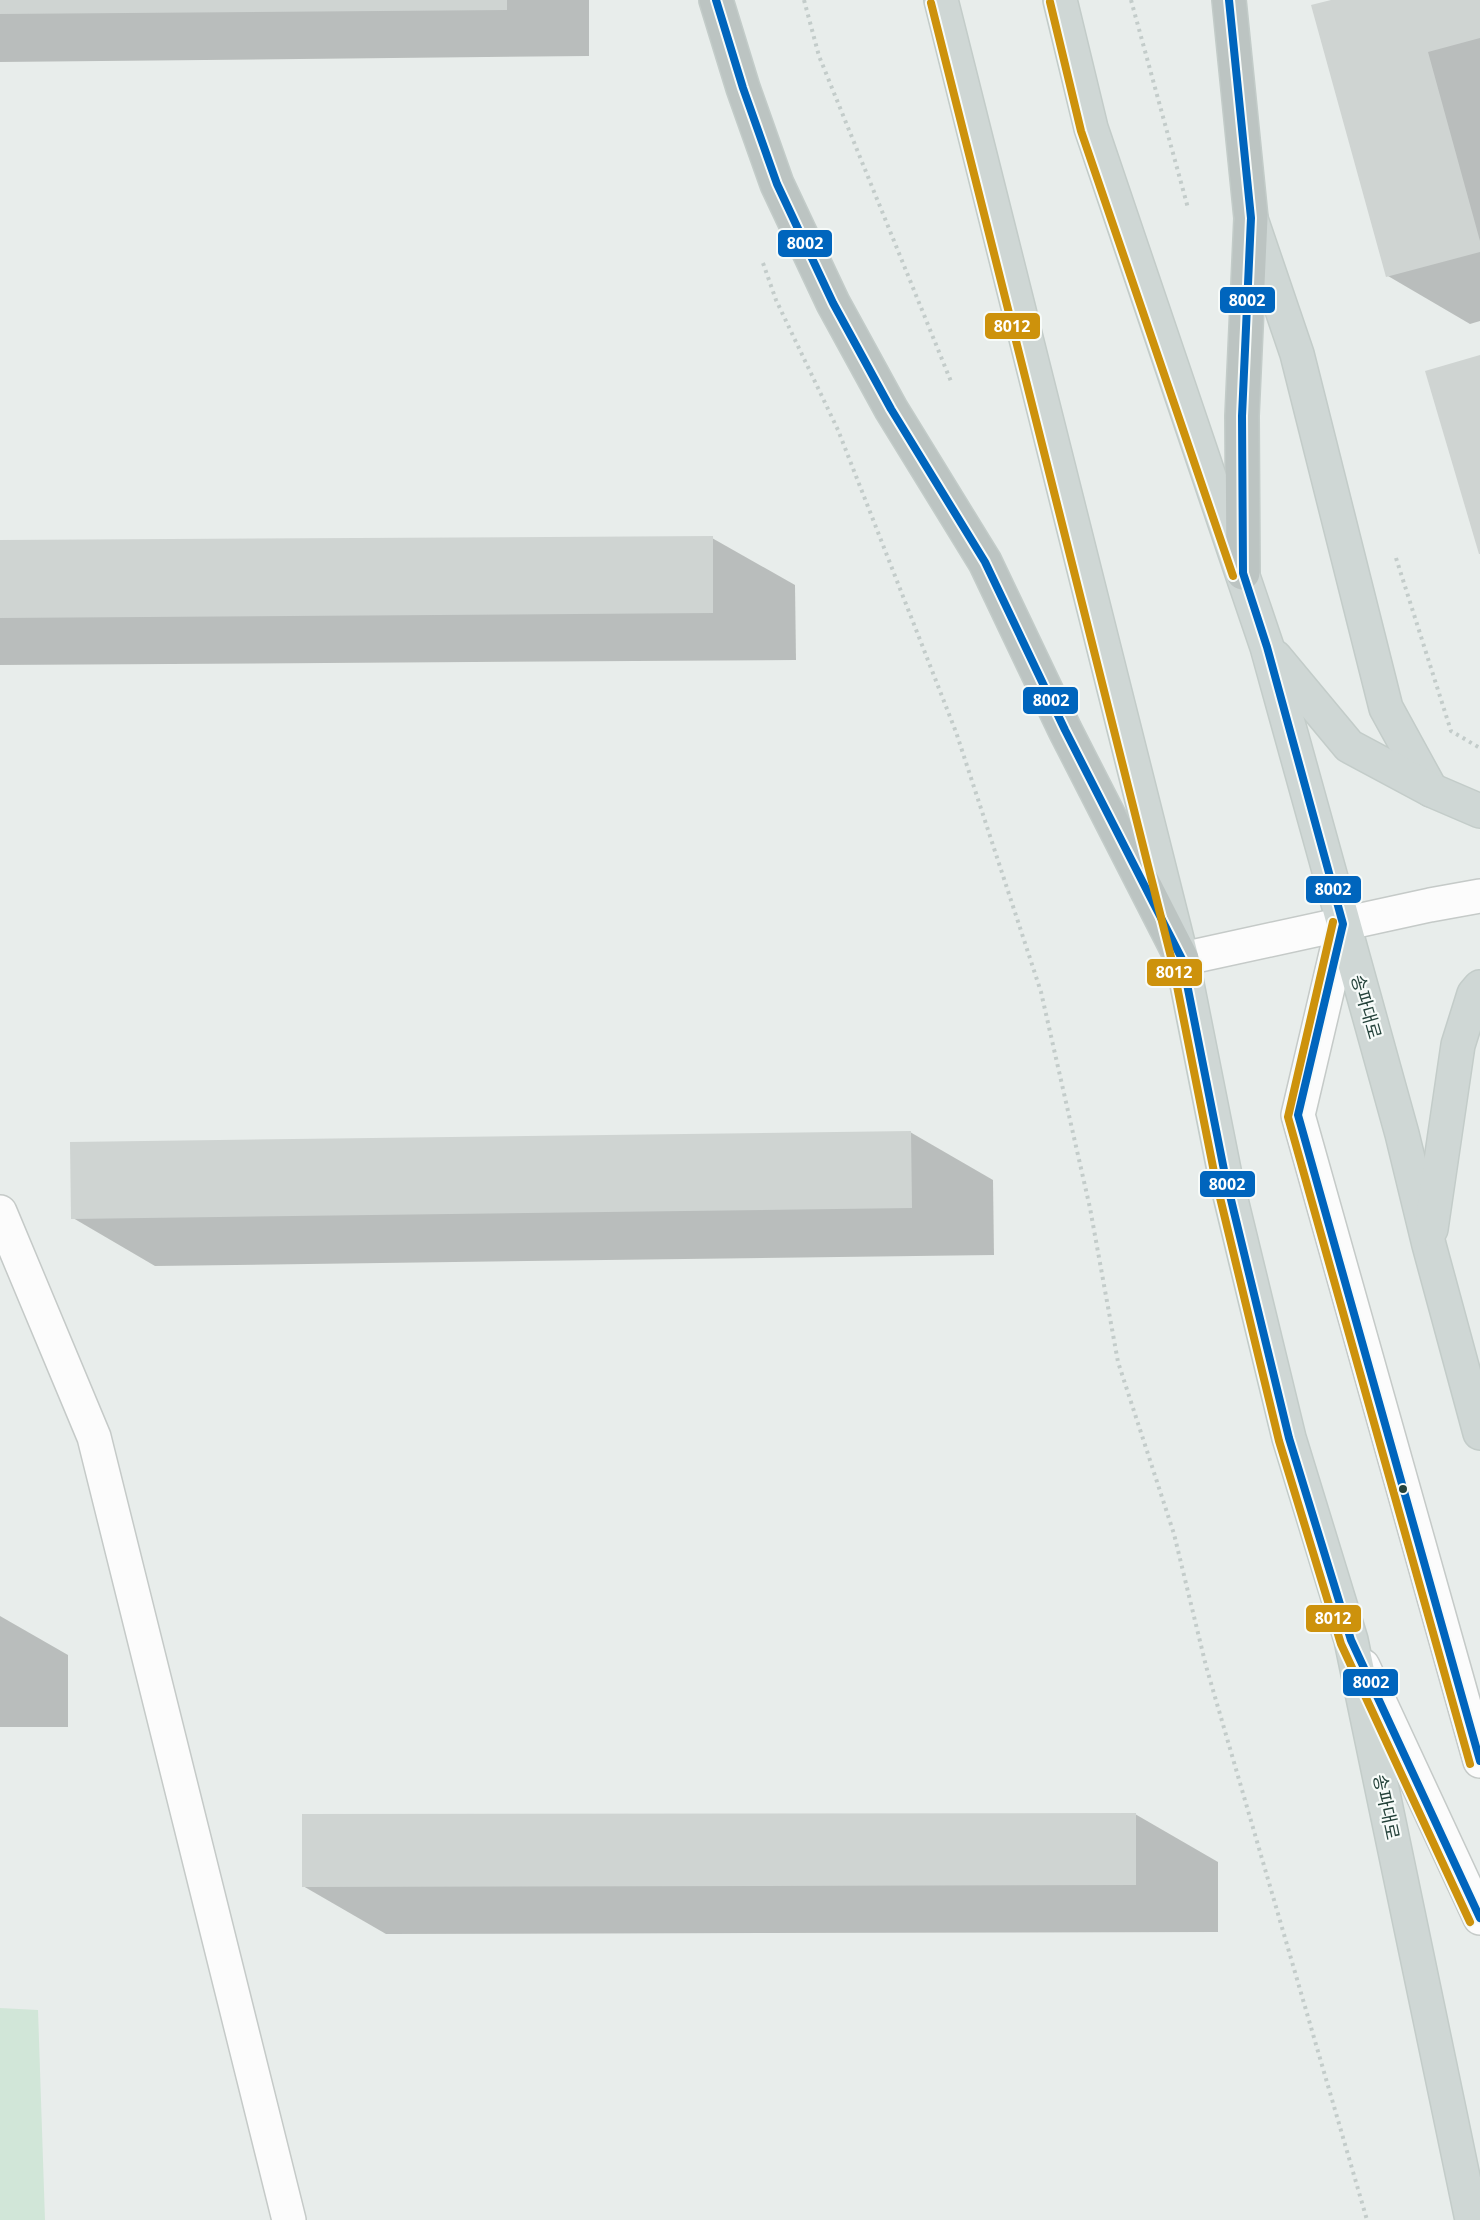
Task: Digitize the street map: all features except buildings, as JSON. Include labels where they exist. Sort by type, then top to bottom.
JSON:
[{"type":"highway","points":[[716,0],[743,88],[777,184],[833,303],[891,409],[986,561],[1065,730],[1182,959]]},
{"type":"highway","points":[[1229,0],[1251,218],[1242,416],[1243,573]]},
{"type":"main road","name":"송파대로","points":[[941,0],[1182,959],[1225,1175],[1289,1438],[1351,1640],[1472,2220]]},
{"type":"main road","name":"송파대로","points":[[1060,0],[1091,128],[1267,647],[1402,1134],[1429,1245],[1480,1433]]},
{"type":"main road","points":[[1251,218],[1298,354],[1386,708],[1431,790]]},
{"type":"main road","points":[[1267,647],[1349,746],[1431,790],[1480,811]]},
{"type":"main road","points":[[1429,1245],[1458,1045],[1474,994],[1480,987]]},
{"type":"street","points":[[1182,959],[1480,896]]},
{"type":"street","points":[[1343,924],[1298,1115],[1480,1761]]},
{"type":"street","points":[[0,1212],[94,1437],[289,2220]]},
{"type":"street","points":[[1351,1640],[1480,1918]]},
{"type":"path","points":[[804,0],[819,56],[952,384]]},
{"type":"path","points":[[1131,0],[1188,208]]},
{"type":"path","points":[[838,430],[956,732],[1041,992],[1090,1208],[1118,1362],[1174,1534],[1206,1666],[1367,2220]]},
{"type":"green space","points":[[0,2008],[38,2010],[45,2220],[0,2220]]},
{"type":"transit line","name":"8002","points":[[716,0],[743,88],[777,184],[833,303],[891,409],[985,562],[1065,730],[1182,959],[1225,1175],[1289,1438],[1351,1640],[1480,1918]]},
{"type":"transit line","name":"8002","points":[[1229,0],[1251,218],[1242,416],[1243,573],[1267,647],[1343,924],[1298,1115],[1480,1761]]},
{"type":"transit line","name":"8012","points":[[1050,2],[1081,131],[1233,576]]},
{"type":"transit line","name":"8012","points":[[931,3],[1172,961],[1215,1177],[1279,1441],[1341,1644],[1470,1922]]},
{"type":"transit line","name":"8012","points":[[1333,922],[1288,1117],[1470,1764]]}]
